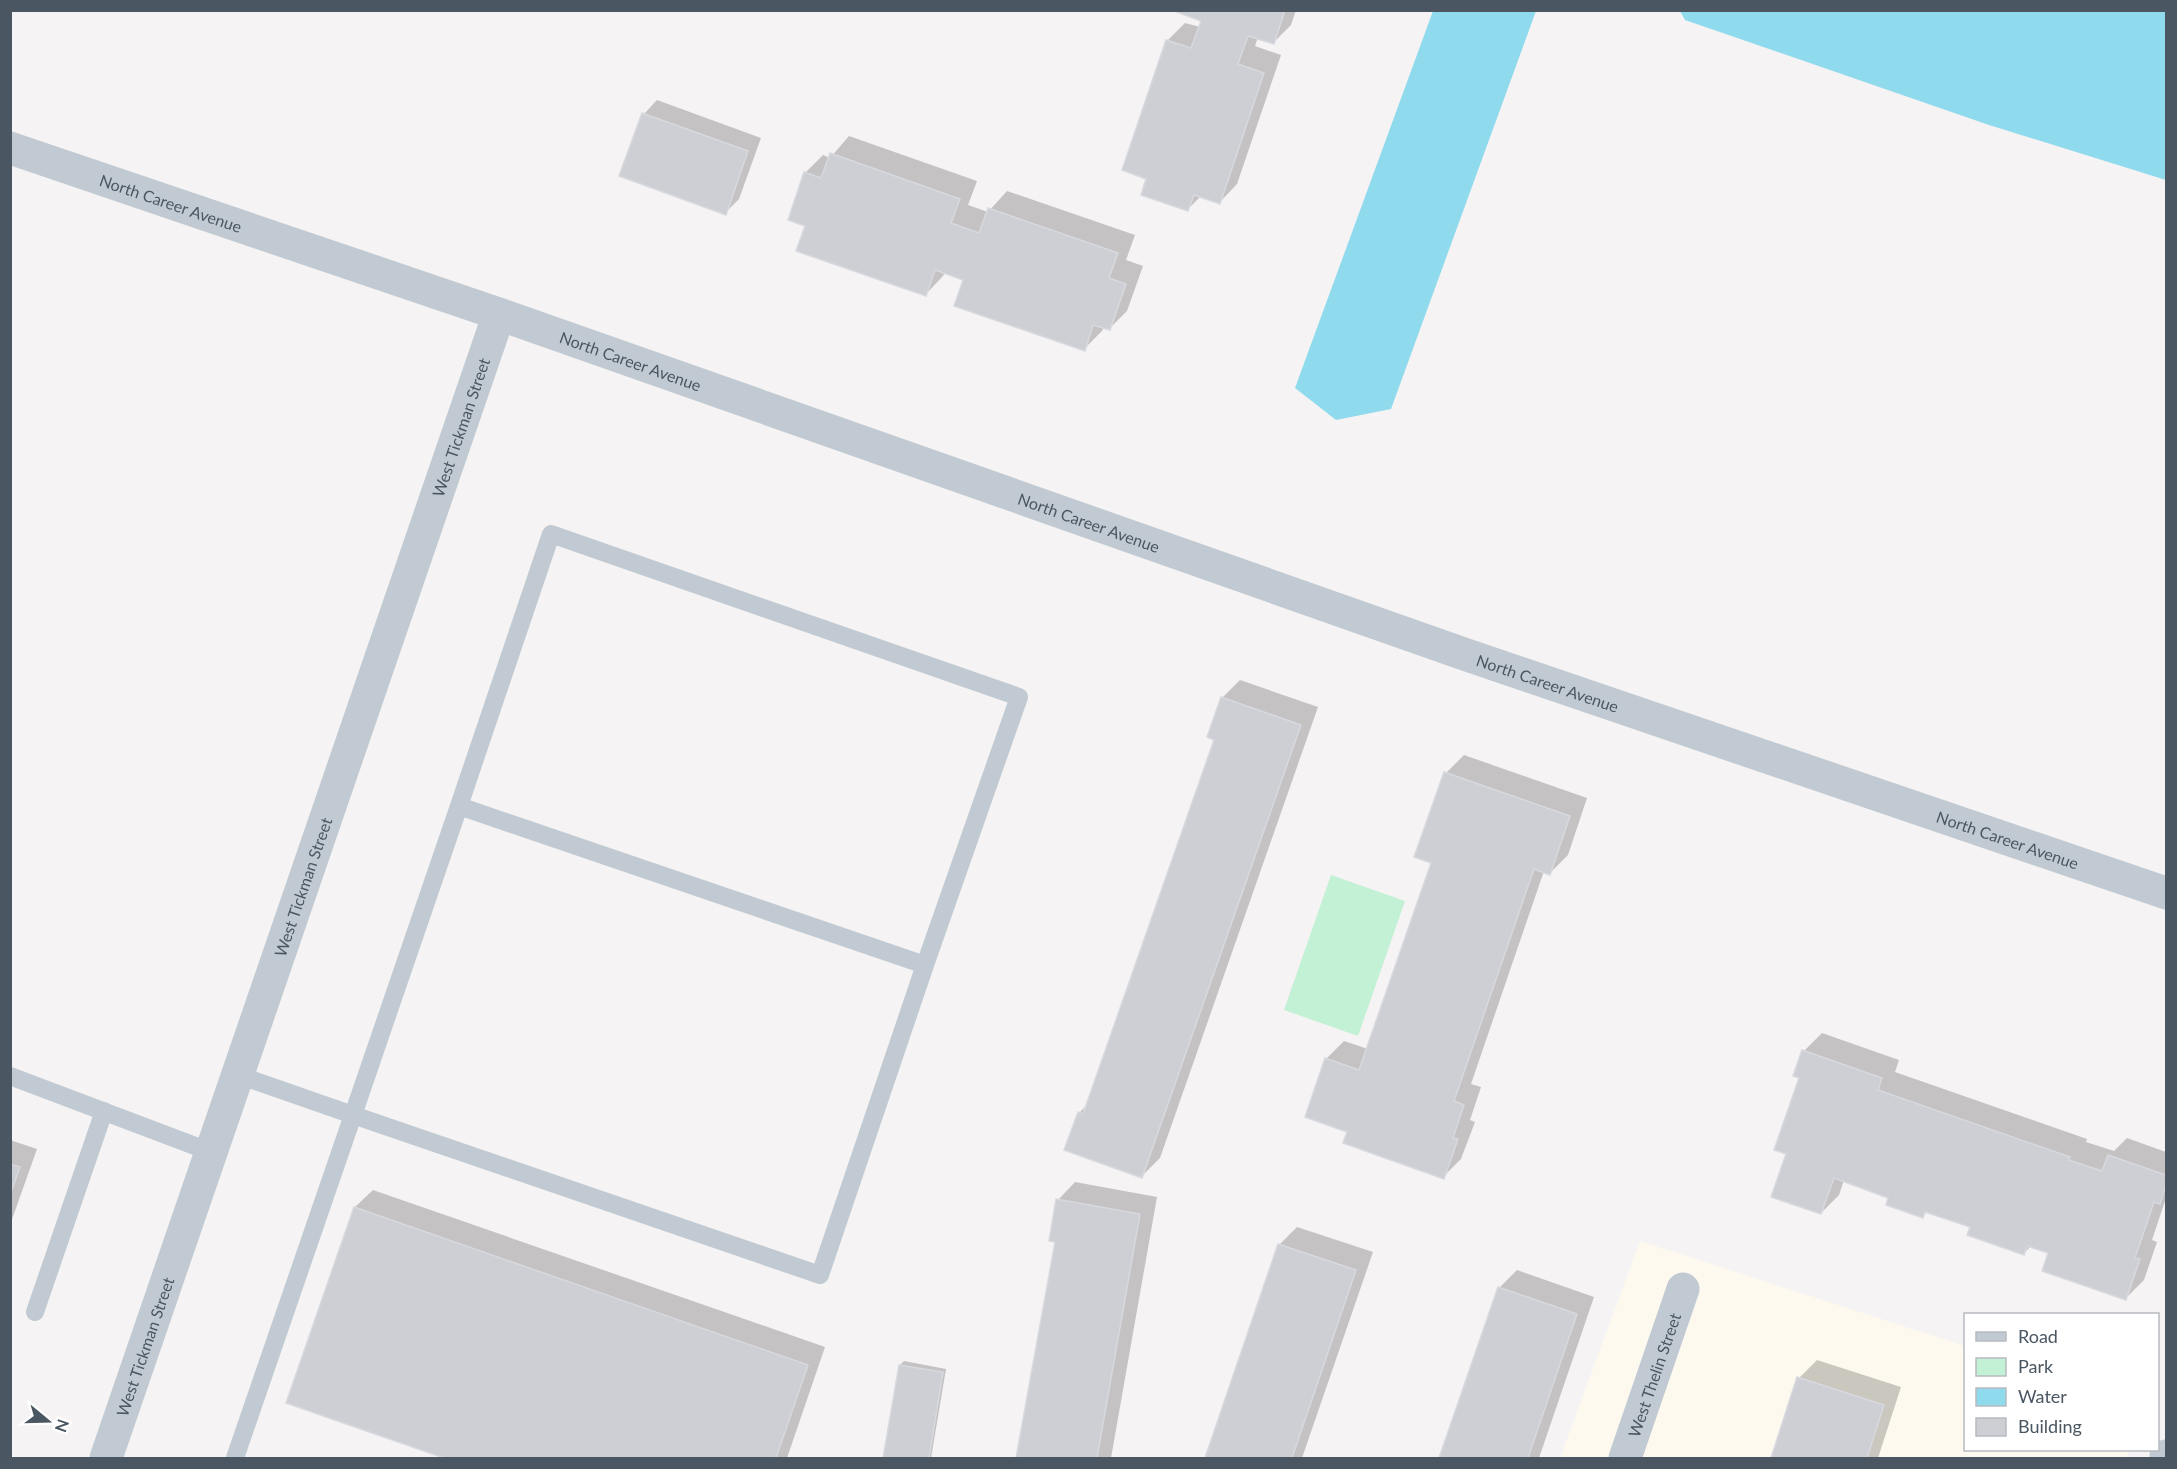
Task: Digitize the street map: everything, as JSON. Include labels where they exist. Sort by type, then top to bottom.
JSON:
[{"type":"street","name":"North Career Avenue","points":[[10,148],[499,315],[1464,654],[2166,893]]},
{"type":"street","name":"West Tickman Street","points":[[106,1458],[499,315]]},
{"type":"street","name":"West Thelin Street","points":[[1625,1458],[1683,1289]]},
{"type":"lane","points":[[235,1458],[353,1115],[459,806],[551,534],[1019,698],[925,965],[820,1275],[353,1115],[238,1075]]},
{"type":"lane","points":[[459,806],[925,965]]},
{"type":"lane","points":[[10,1076],[211,1152]]},
{"type":"lane","points":[[34,1312],[104,1111]]},
{"type":"shaded area","points":[[1640,1241],[1964,1346],[1964,1451],[2129,1451],[2126,1458],[1560,1458]]},
{"type":"green space","points":[[1331,875],[1405,901],[1358,1036],[1284,1010]]},
{"type":"water","points":[[1433,11],[1536,11],[1391,409],[1336,420],[1295,388]]},
{"type":"water","points":[[1680,11],[2166,11],[2166,180],[1989,125],[1685,20]]},
{"type":"building","points":[[1178,10],[1285,10],[1274,44],[1248,36],[1238,64],[1264,73],[1220,204],[1194,195],[1188,211],[1141,195],[1146,179],[1122,170],[1166,40],[1191,48],[1201,21],[1177,12]]},
{"type":"building","points":[[642,113],[748,151],[726,215],[619,176]]},
{"type":"building","points":[[830,153],[960,199],[951,223],[979,233],[988,208],[1118,253],[1109,278],[1126,284],[1110,330],[1093,325],[1085,351],[954,306],[963,280],[935,270],[926,296],[796,251],[805,226],[788,220],[804,172],[821,178]]},
{"type":"building","points":[[1221,697],[1301,725],[1142,1178],[1064,1150],[1078,1112],[1083,1114],[1214,740],[1207,737]]},
{"type":"building","points":[[1444,772],[1570,816],[1550,875],[1534,869],[1454,1101],[1464,1105],[1453,1138],[1458,1139],[1444,1179],[1343,1143],[1347,1132],[1305,1117],[1325,1058],[1359,1070],[1431,863],[1414,857]]},
{"type":"building","points":[[1802,1050],[1882,1078],[1878,1090],[2070,1157],[2069,1160],[2102,1171],[2108,1155],[2166,1175],[2166,1184],[2160,1204],[2154,1202],[2135,1258],[2140,1259],[2126,1300],[2042,1271],[2048,1253],[2027,1246],[2024,1255],[1967,1235],[1970,1227],[1925,1212],[1923,1218],[1886,1205],[1888,1198],[1834,1178],[1821,1214],[1771,1197],[1786,1154],[1774,1150],[1799,1078],[1793,1076]]},
{"type":"building","points":[[10,1164],[20,1167],[10,1195]]},
{"type":"building","points":[[1056,1199],[1140,1214],[1097,1458],[1016,1458],[1055,1242],[1049,1241]]},
{"type":"building","points":[[354,1207],[808,1365],[776,1458],[444,1458],[286,1403]]},
{"type":"building","points":[[1278,1244],[1356,1270],[1292,1458],[1205,1458]]},
{"type":"building","points":[[1498,1287],[1577,1314],[1528,1458],[1439,1458]]},
{"type":"building","points":[[899,1365],[943,1372],[929,1458],[883,1458]]},
{"type":"building","points":[[1797,1377],[1884,1405],[1867,1458],[1771,1458]]}]
